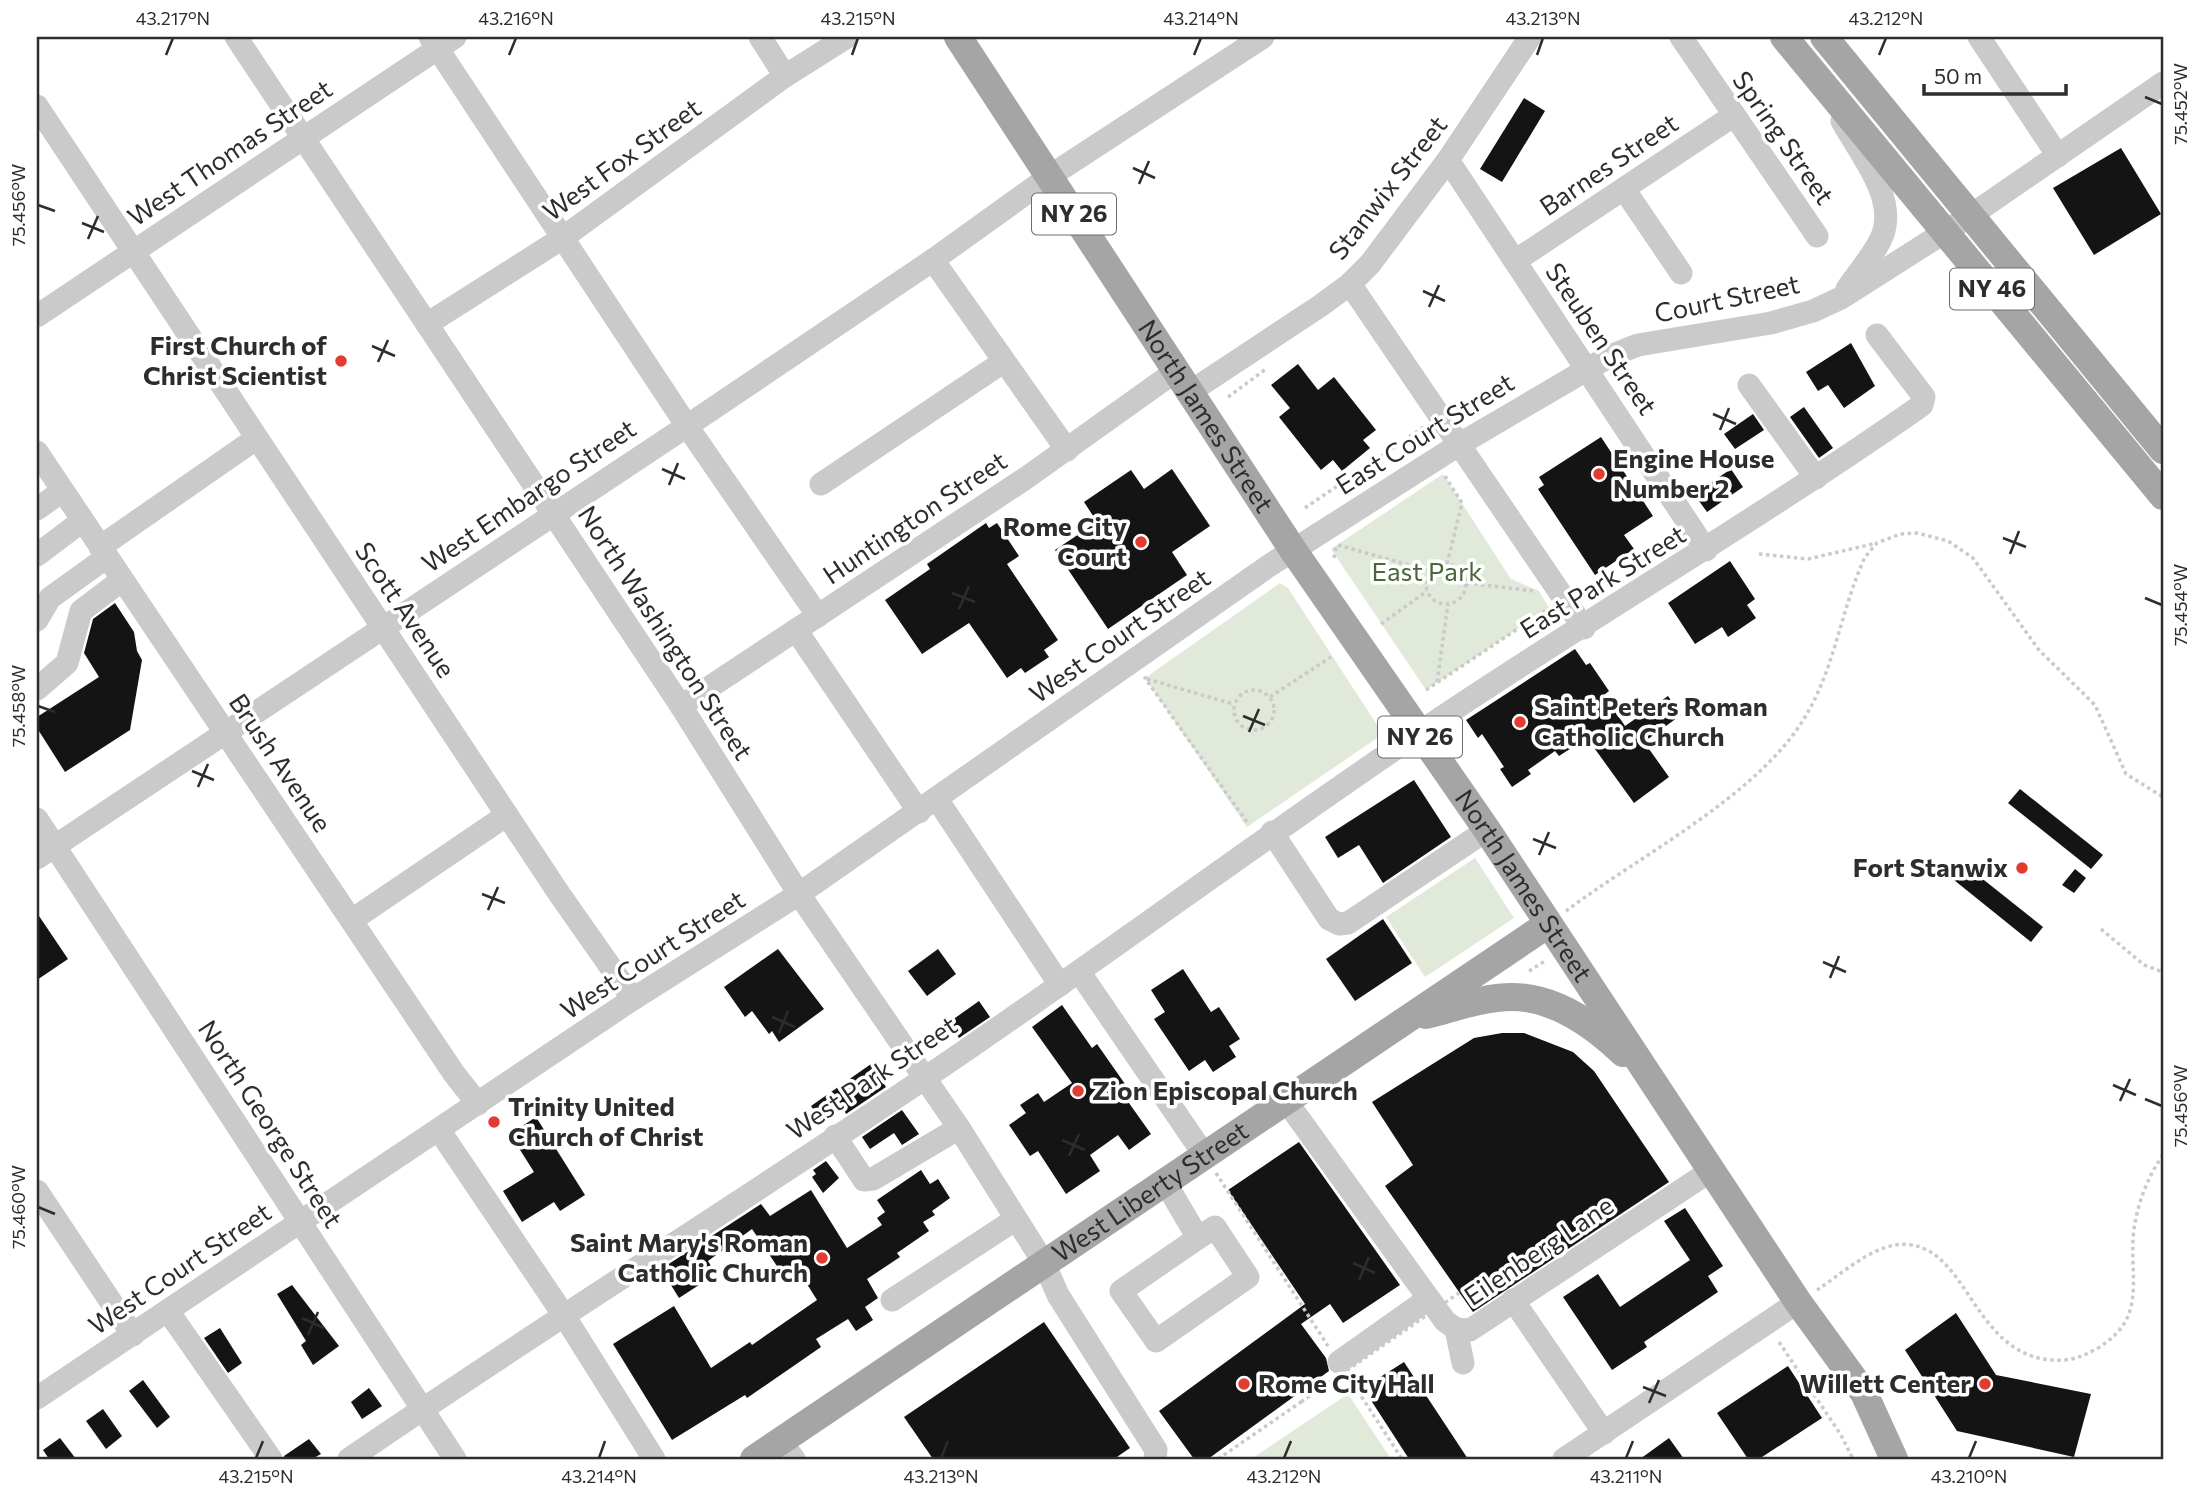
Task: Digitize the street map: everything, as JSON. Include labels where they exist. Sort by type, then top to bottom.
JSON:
[{"type":"main road","name":"North James Street","points":[[958,37],[1293,550],[1487,830],[1547,925],[1713,1170],[1798,1302],[1864,1393],[1894,1459]]},
{"type":"main road","name":"NY 46","points":[[1784,37],[2163,496]]},
{"type":"main road","name":"NY 46","points":[[1824,37],[2163,450]]},
{"type":"main road","name":"West Liberty Street","points":[[754,1459],[788,1450],[1044,1262],[1287,1102],[1547,925]]},
{"type":"main road","points":[[1410,1019],[1513,997],[1544,1003],[1580,1018],[1653,1083]]},
{"type":"street","name":"North Washington Street","points":[[236,37],[681,706],[799,894],[959,1128],[1044,1262],[1058,1295],[1156,1450],[1156,1459]]},
{"type":"street","points":[[760,37],[785,76]]},
{"type":"street","name":"West Fox Street","points":[[427,324],[561,239],[785,76],[847,37]]},
{"type":"street","name":"West Embargo Street","points":[[46,852],[552,513],[687,426],[933,260],[1049,176],[1263,37]]},
{"type":"street","name":"Spring Street","points":[[1681,37],[1817,236]]},
{"type":"street","points":[[1979,37],[2058,156]]},
{"type":"street","name":"Stanwix Street","points":[[1183,382],[1350,284],[1370,264],[1448,160],[1523,40]]},
{"type":"street","name":"West Thomas Street","points":[[37,316],[303,138],[441,41]]},
{"type":"street","points":[[441,41],[561,239],[818,616]]},
{"type":"street","points":[[1820,82],[1883,194],[1887,216],[1882,237],[1841,298]]},
{"type":"street","name":"Court Street","points":[[1587,368],[1638,345],[1771,323],[1811,312],[1841,298],[1945,232],[2163,83]]},
{"type":"street","name":"Scott Avenue","points":[[37,106],[507,815],[633,999]]},
{"type":"street","name":"Barnes Street","points":[[1515,261],[1733,116]]},
{"type":"street","name":"Steuben Street","points":[[1448,160],[1706,550]]},
{"type":"street","points":[[1624,189],[1681,273]]},
{"type":"street","points":[[933,260],[1067,450]]},
{"type":"street","points":[[1350,284],[1584,628]]},
{"type":"street","name":"East Park Street","points":[[1418,733],[1706,550],[1922,405],[1924,397],[1877,335]]},
{"type":"street","points":[[821,484],[1003,362]]},
{"type":"street","name":"East Court Street","points":[[1293,550],[1460,444],[1587,368]]},
{"type":"street","name":"Huntington Street","points":[[681,706],[1067,450],[1183,382]]},
{"type":"street","points":[[1749,385],[1816,478]]},
{"type":"street","points":[[37,620],[50,598],[103,552],[257,438]]},
{"type":"street","name":"Brush Avenue","points":[[37,452],[478,1104]]},
{"type":"street","points":[[37,509],[62,491]]},
{"type":"street","points":[[37,555],[82,521]]},
{"type":"street","name":"West Court Street","points":[[37,1398],[633,999],[799,894],[1293,550]]},
{"type":"street","points":[[37,689],[68,663],[81,611],[122,580]]},
{"type":"street","points":[[796,630],[1060,985]]},
{"type":"street","name":"West Park Street","points":[[349,1459],[924,1079],[1080,973],[1272,832],[1418,733]]},
{"type":"street","points":[[352,920],[507,815]]},
{"type":"street","name":"North George Street","points":[[37,819],[46,852],[301,1223],[455,1459]]},
{"type":"street","points":[[1272,832],[1329,919],[1339,924],[1348,923],[1487,830]]},
{"type":"street","points":[[1080,973],[1205,1156]]},
{"type":"street","name":"Eilenberg Lane","points":[[1287,1102],[1428,1299],[1445,1321],[1456,1329],[1471,1330],[1713,1170]]},
{"type":"street","points":[[835,1136],[864,1180],[873,1179],[959,1128]]},
{"type":"street","points":[[439,1130],[565,1317],[654,1459]]},
{"type":"street","points":[[1165,1182],[1198,1238]]},
{"type":"street","points":[[37,1191],[132,1335]]},
{"type":"street","points":[[892,1300],[1016,1219]]},
{"type":"street","points":[[1215,1227],[1248,1277],[1156,1341],[1121,1292],[1198,1238],[1215,1227]]},
{"type":"street","points":[[1339,1362],[1428,1299]]},
{"type":"street","points":[[1513,1300],[1604,1433]]},
{"type":"street","points":[[1564,1459],[1798,1302]]},
{"type":"street","points":[[168,1311],[271,1459]]},
{"type":"street","points":[[1456,1329],[1463,1363]]},
{"type":"path","points":[[1305,508],[1426,424]]},
{"type":"path","points":[[1443,474],[1462,503],[1447,564]]},
{"type":"path","points":[[1759,554],[1808,559],[1877,543],[1900,534],[1917,533],[1948,541],[1973,558],[2039,650],[2095,705],[2126,774],[2163,797]]},
{"type":"path","points":[[1334,558],[1336,544],[1346,537]]},
{"type":"path","points":[[1547,925],[1730,797],[1779,755],[1806,716],[1831,662],[1860,569],[1877,543]]},
{"type":"path","points":[[1336,544],[1430,571],[1447,564],[1461,570],[1467,583],[1463,594],[1448,604],[1432,600],[1426,582],[1430,571]]},
{"type":"path","points":[[1467,583],[1539,591]]},
{"type":"path","points":[[1381,624],[1427,591]]},
{"type":"path","points":[[1426,690],[1549,608],[1544,600]]},
{"type":"path","points":[[1437,682],[1448,604]]},
{"type":"path","points":[[1233,704],[1240,695],[1251,691],[1270,696],[1331,657]]},
{"type":"path","points":[[1145,678],[1156,670]]},
{"type":"path","points":[[1145,678],[1233,704]]},
{"type":"path","points":[[1145,678],[1247,827]]},
{"type":"path","points":[[1233,704],[1239,725],[1255,730],[1269,724],[1276,713],[1270,696]]},
{"type":"path","points":[[2101,929],[2144,965],[2163,971]]},
{"type":"path","points":[[1526,978],[1529,971],[1545,961]]},
{"type":"path","points":[[1526,963],[1529,971]]},
{"type":"path","points":[[1798,1302],[1877,1251],[1896,1245],[1914,1246],[1933,1253],[1948,1266],[1993,1331],[2019,1352],[2053,1361],[2087,1354],[2107,1342],[2125,1324],[2132,1307],[2136,1217],[2144,1189],[2163,1155]]},
{"type":"path","points":[[1205,1156],[1402,1459]]},
{"type":"path","points":[[1218,1459],[1226,1457],[1459,1293]]},
{"type":"path","points":[[1779,1342],[1841,1435],[1853,1459]]},
{"type":"green space","name":"East Park","points":[[1443,474],[1511,579],[1539,591],[1549,608],[1426,690],[1331,549]]},
{"type":"green space","points":[[1280,583],[1288,588],[1383,734],[1247,827],[1145,678]]},
{"type":"green space","points":[[1475,858],[1514,918],[1425,977],[1386,917]]},
{"type":"green space","points":[[1348,1394],[1391,1459],[1251,1459]]},
{"type":"building","points":[[1524,98],[1545,111],[1502,182],[1480,169]]},
{"type":"building","points":[[2121,148],[2161,214],[2094,255],[2053,188]]},
{"type":"building","points":[[1851,343],[1875,386],[1844,408],[1828,385],[1818,391],[1806,372]]},
{"type":"building","points":[[1298,364],[1318,390],[1334,377],[1376,430],[1363,440],[1370,448],[1342,471],[1333,460],[1321,470],[1279,417],[1290,408],[1271,385]]},
{"type":"building","points":[[1804,407],[1833,448],[1819,458],[1790,417]]},
{"type":"building","points":[[1753,414],[1764,430],[1735,449],[1724,434]]},
{"type":"building","points":[[1601,437],[1653,516],[1624,535],[1634,549],[1595,575],[1538,489],[1544,485],[1539,477]]},
{"type":"building","points":[[1172,469],[1210,526],[1172,552],[1187,575],[1108,629],[1055,550],[1097,522],[1084,502],[1131,470],[1144,489]]},
{"type":"building","points":[[1731,469],[1743,487],[1707,512],[1694,494]]},
{"type":"building","points":[[986,523],[989,528],[997,523],[1019,556],[1007,564],[1058,640],[1044,650],[1049,657],[1025,673],[1021,668],[1007,678],[969,623],[922,654],[885,600],[930,569],[927,564]]},
{"type":"building","points":[[1730,561],[1755,599],[1747,605],[1756,618],[1728,637],[1722,627],[1695,644],[1668,603]]},
{"type":"building","points":[[115,603],[134,632],[137,651],[142,660],[130,730],[65,772],[37,728],[37,717],[99,677],[84,653],[93,619]]},
{"type":"building","points":[[1575,649],[1586,665],[1590,663],[1609,691],[1604,695],[1625,726],[1668,696],[1681,715],[1644,742],[1669,777],[1634,803],[1587,738],[1559,756],[1555,751],[1528,770],[1531,774],[1512,787],[1500,769],[1504,767],[1482,734],[1478,738],[1466,720]]},
{"type":"building","points":[[1414,780],[1451,837],[1383,883],[1359,845],[1338,858],[1325,837]]},
{"type":"building","points":[[2020,789],[2103,855],[2091,869],[2008,803]]},
{"type":"building","points":[[1960,861],[2043,927],[2031,942],[1949,876]]},
{"type":"building","points":[[2075,869],[2086,878],[2074,893],[2062,885]]},
{"type":"building","points":[[37,913],[68,959],[37,980]]},
{"type":"building","points":[[1383,919],[1412,963],[1355,1001],[1326,959]]},
{"type":"building","points":[[778,949],[824,1009],[779,1042],[772,1031],[769,1034],[752,1011],[745,1017],[724,987]]},
{"type":"building","points":[[938,949],[956,974],[927,996],[908,971]]},
{"type":"building","points":[[1183,969],[1211,1012],[1219,1007],[1240,1039],[1229,1046],[1236,1057],[1213,1072],[1205,1060],[1189,1071],[1154,1019],[1165,1012],[1151,990]]},
{"type":"building","points":[[979,1001],[990,1017],[959,1038],[948,1023]]},
{"type":"building","points":[[1062,1005],[1092,1048],[1097,1044],[1125,1084],[1119,1089],[1151,1134],[1129,1150],[1118,1135],[1090,1155],[1100,1171],[1066,1194],[1038,1151],[1030,1156],[1009,1125],[1026,1113],[1020,1105],[1038,1093],[1044,1102],[1072,1083],[1032,1027]]},
{"type":"building","points":[[1502,1033],[1524,1033],[1573,1052],[1594,1071],[1669,1182],[1473,1312],[1385,1186],[1413,1165],[1372,1102],[1474,1038]]},
{"type":"building","points":[[871,1064],[886,1087],[846,1114],[843,1108],[822,1122],[811,1106]]},
{"type":"building","points":[[902,1110],[919,1134],[902,1145],[894,1133],[870,1149],[862,1137]]},
{"type":"building","points":[[536,1117],[585,1195],[560,1211],[554,1202],[522,1222],[503,1191],[534,1172],[510,1134]]},
{"type":"building","points":[[1299,1142],[1400,1285],[1343,1323],[1330,1304],[1301,1324],[1326,1358],[1329,1371],[1208,1459],[1194,1459],[1159,1411],[1305,1304],[1228,1190]]},
{"type":"building","points":[[826,1161],[839,1178],[823,1193],[812,1177],[816,1174],[813,1170]]},
{"type":"building","points":[[921,1170],[930,1184],[938,1179],[950,1198],[932,1211],[935,1215],[923,1222],[929,1231],[897,1253],[900,1257],[867,1279],[878,1298],[865,1307],[873,1320],[856,1331],[848,1319],[816,1339],[821,1347],[747,1398],[745,1395],[672,1440],[613,1344],[674,1306],[711,1368],[750,1342],[752,1345],[817,1300],[800,1273],[787,1281],[752,1229],[708,1261],[716,1274],[679,1298],[661,1269],[761,1204],[770,1216],[811,1190],[847,1248],[882,1225],[877,1218],[885,1212],[877,1200]]},
{"type":"building","points":[[1685,1208],[1723,1266],[1708,1276],[1718,1292],[1644,1342],[1647,1347],[1612,1370],[1563,1297],[1598,1274],[1620,1307],[1690,1260],[1664,1221]]},
{"type":"building","points":[[292,1285],[339,1346],[313,1365],[301,1345],[306,1341],[277,1294]]},
{"type":"building","name":"Willett Center","points":[[1956,1313],[1996,1375],[2091,1394],[2074,1457],[1957,1431],[1905,1350]]},
{"type":"building","points":[[1044,1322],[1130,1448],[1114,1459],[933,1459],[904,1417]]},
{"type":"building","points":[[220,1328],[242,1363],[228,1373],[204,1338]]},
{"type":"building","points":[[1404,1362],[1468,1459],[1409,1459],[1363,1388]]},
{"type":"building","points":[[1788,1366],[1822,1418],[1759,1459],[1748,1459],[1717,1413]]},
{"type":"building","points":[[143,1380],[170,1417],[157,1428],[129,1391]]},
{"type":"building","points":[[369,1388],[382,1406],[362,1419],[351,1402]]},
{"type":"building","points":[[103,1409],[122,1436],[106,1449],[86,1421]]},
{"type":"building","points":[[60,1438],[76,1459],[49,1459],[43,1450]]},
{"type":"building","points":[[1669,1438],[1684,1459],[1640,1459]]},
{"type":"building","points":[[309,1439],[321,1454],[312,1459],[285,1459],[284,1456]]},
{"type":"place","name":"First Church of Christ Scientist","points":[[341,361]]},
{"type":"place","name":"Engine House Number 2","points":[[1599,474]]},
{"type":"place","name":"Rome City Court","points":[[1141,542]]},
{"type":"place","name":"Saint Peters Roman Catholic Church","points":[[1520,722]]},
{"type":"place","name":"Fort Stanwix","points":[[2022,868]]},
{"type":"place","name":"Zion Episcopal Church","points":[[1078,1091]]},
{"type":"place","name":"Trinity United Church of Christ","points":[[494,1122]]},
{"type":"place","name":"Saint Mary's Roman Catholic Church","points":[[822,1258]]},
{"type":"place","name":"Rome City Hall","points":[[1244,1384]]},
{"type":"place","name":"Willett Center","points":[[1985,1384]]}]
